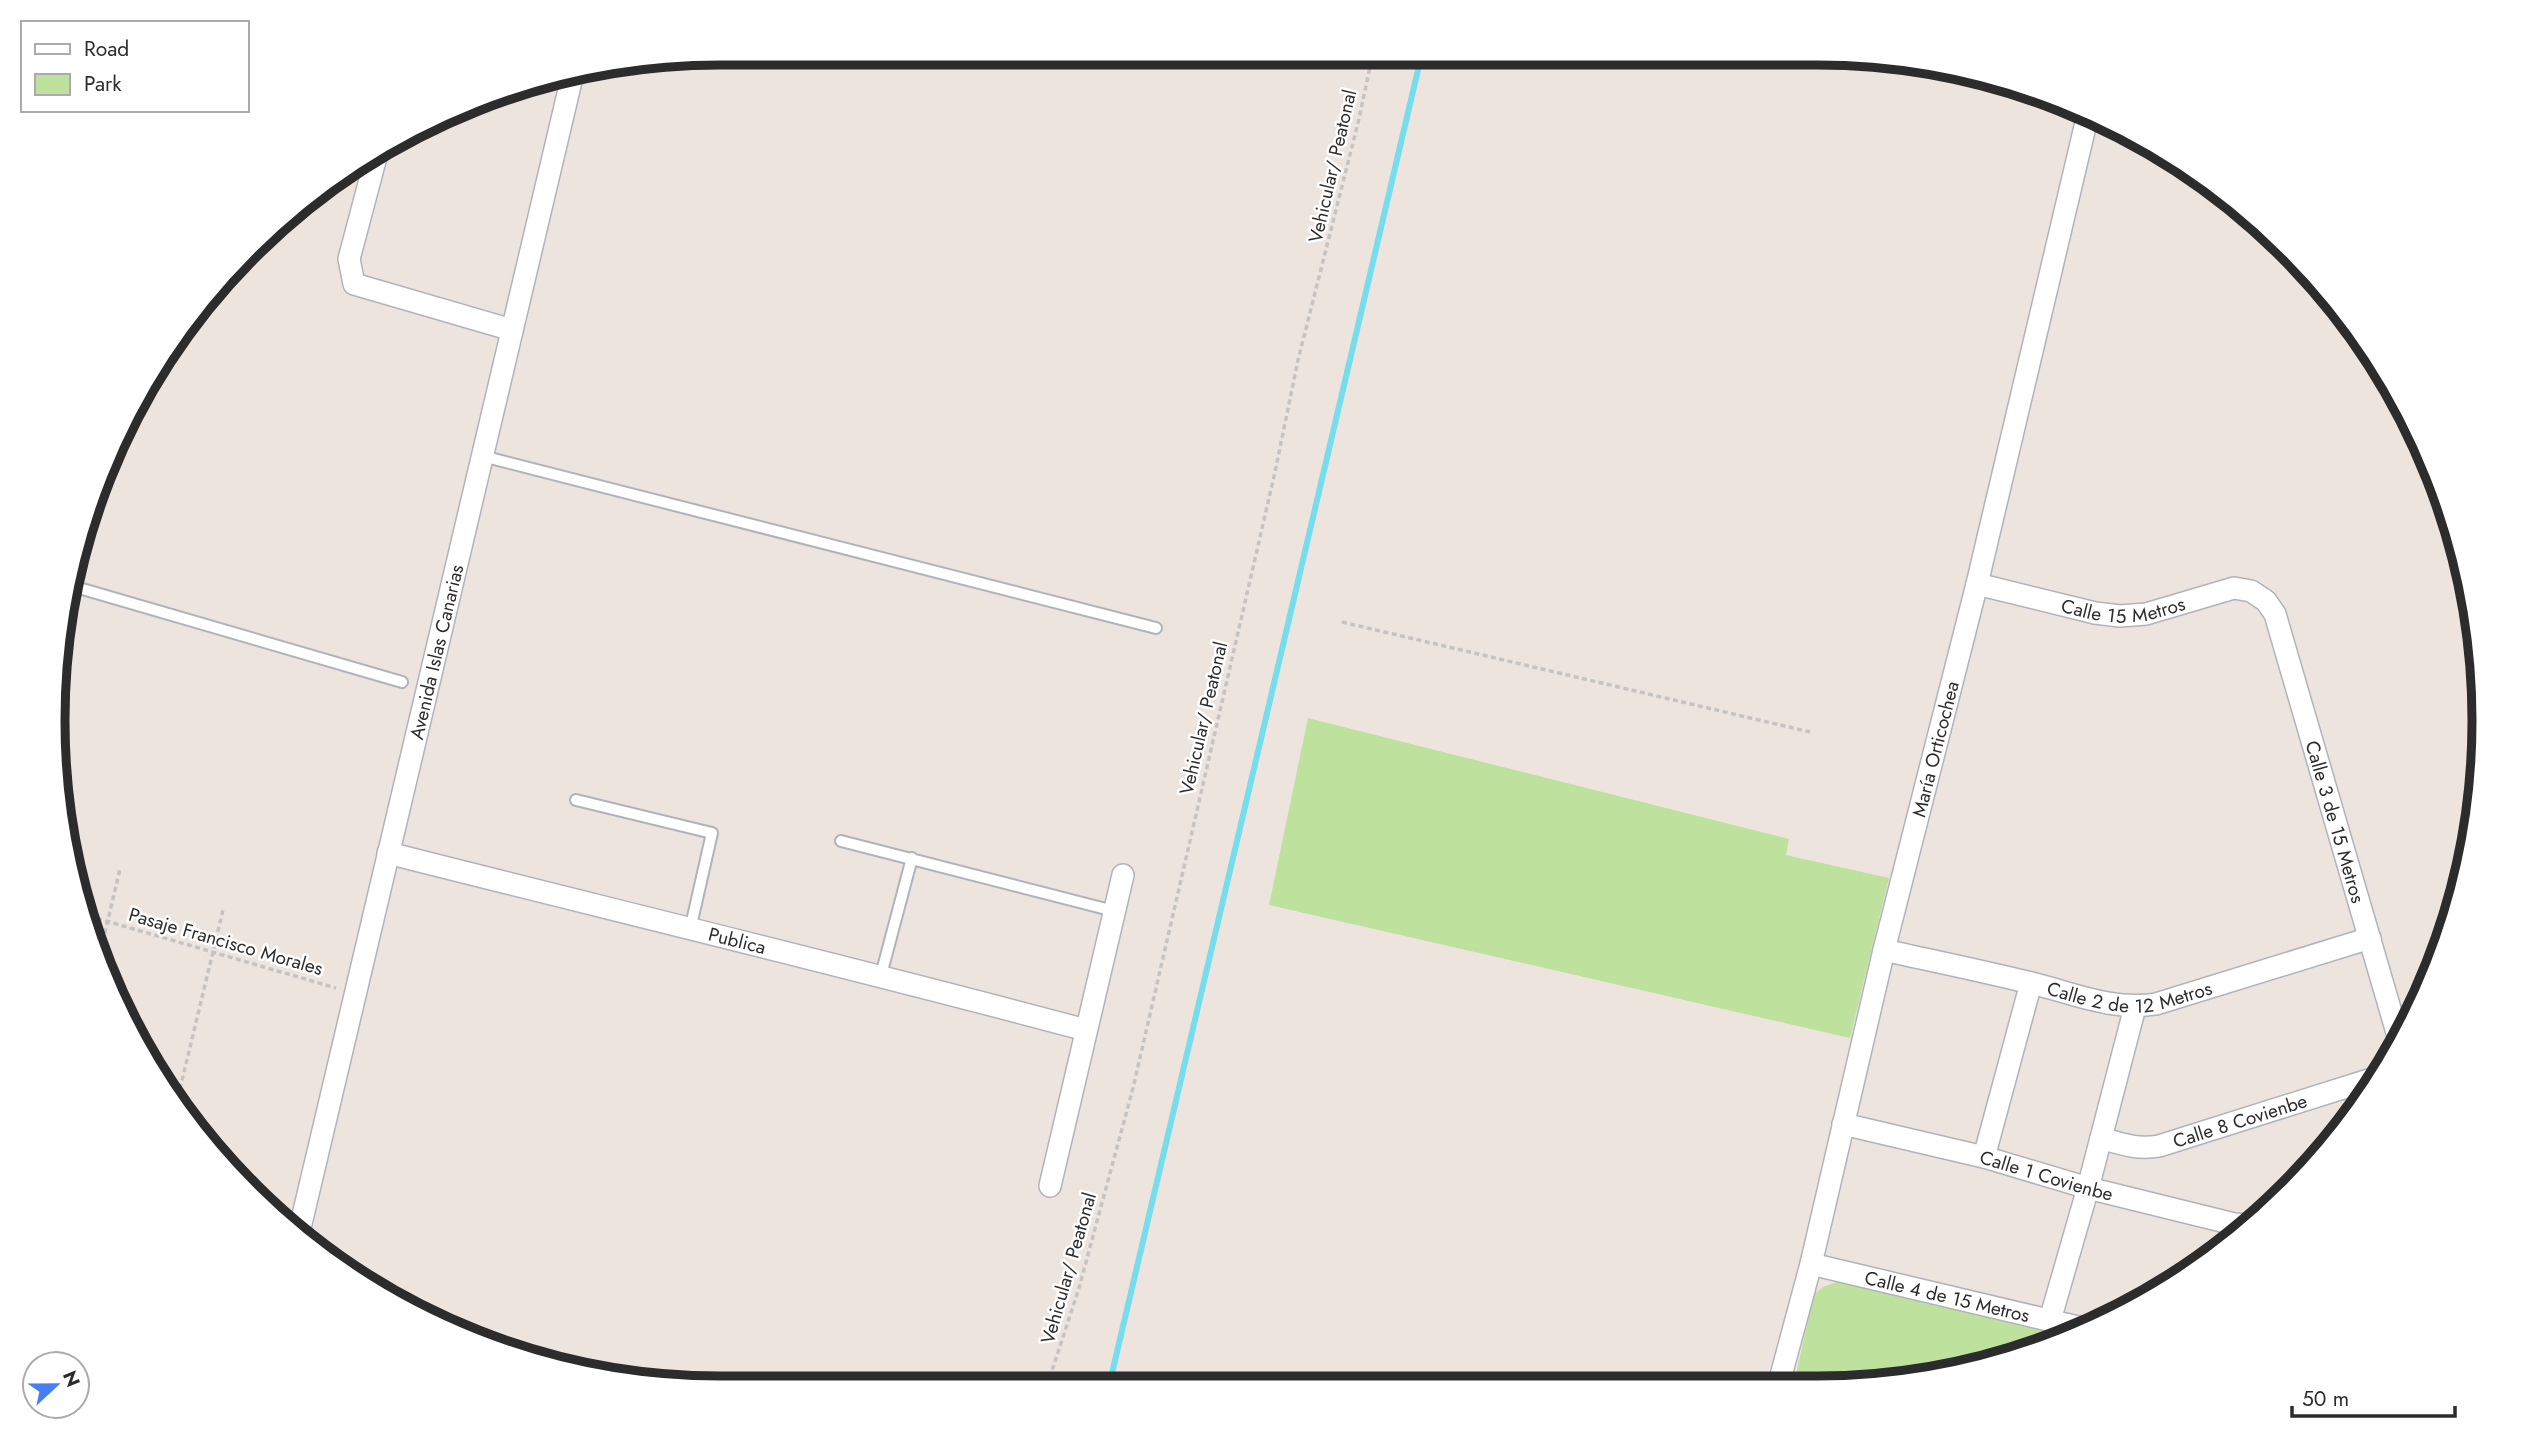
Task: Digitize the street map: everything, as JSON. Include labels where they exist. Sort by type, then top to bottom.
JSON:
[{"type":"street","name":"Avenida Islas Canarias","points":[[301,1224],[571,82]]},
{"type":"street","name":"María Orticochea","points":[[1781,1376],[1811,1264],[1884,950],[1977,584],[2086,123]]},
{"type":"street","points":[[374,164],[349,259],[354,284],[512,330]]},
{"type":"street","name":"Calle 15 Metros","points":[[1977,584],[2095,613],[2120,616],[2147,614],[2234,587],[2251,591],[2266,601]]},
{"type":"street","name":"Calle 3 de 15 Metros","points":[[2266,601],[2275,614],[2396,1028]]},
{"type":"street","name":"Publica","points":[[388,853],[690,930],[881,975],[1086,1030]]},
{"type":"street","points":[[1050,1186],[1123,875]]},
{"type":"street","name":"Calle 2 de 12 Metros","points":[[1884,950],[2031,983],[2115,1006],[2135,1007],[2156,1004],[2370,938]]},
{"type":"street","points":[[1984,1157],[2031,983]]},
{"type":"street","points":[[2050,1320],[2135,1007]]},
{"type":"street","name":"Calle 8 Covienbe","points":[[2101,1138],[2146,1149],[2364,1081]]},
{"type":"street","name":"Calle 1 Covienbe","points":[[1843,1124],[1984,1157],[2088,1188],[2237,1224]]},
{"type":"street","name":"Calle 4 de 15 Metros","points":[[1811,1264],[2070,1325]]},
{"type":"lane","points":[[482,456],[1156,628]]},
{"type":"lane","points":[[78,588],[402,682]]},
{"type":"lane","points":[[576,800],[712,833],[690,930]]},
{"type":"lane","points":[[841,841],[1114,911]]},
{"type":"lane","points":[[881,975],[912,858]]},
{"type":"path","name":"Vehicular/ Peatonal","points":[[1051,1376],[1079,1288],[1133,1088],[1275,472],[1298,360],[1370,65]]},
{"type":"path","points":[[1342,622],[1810,732]]},
{"type":"path","points":[[103,940],[120,869]]},
{"type":"path","points":[[179,1091],[223,910]]},
{"type":"path","name":"Pasaje Francisco Morales","points":[[96,918],[354,994]]},
{"type":"green space","points":[[1308,718],[1789,839],[1786,855],[1889,878],[1850,1038],[1269,905]]},
{"type":"green space","points":[[1837,1282],[2050,1332],[1986,1354],[1944,1364],[1859,1375],[1796,1376],[1814,1294]]},
{"type":"waterway","points":[[1111,1376],[1419,65]]}]
